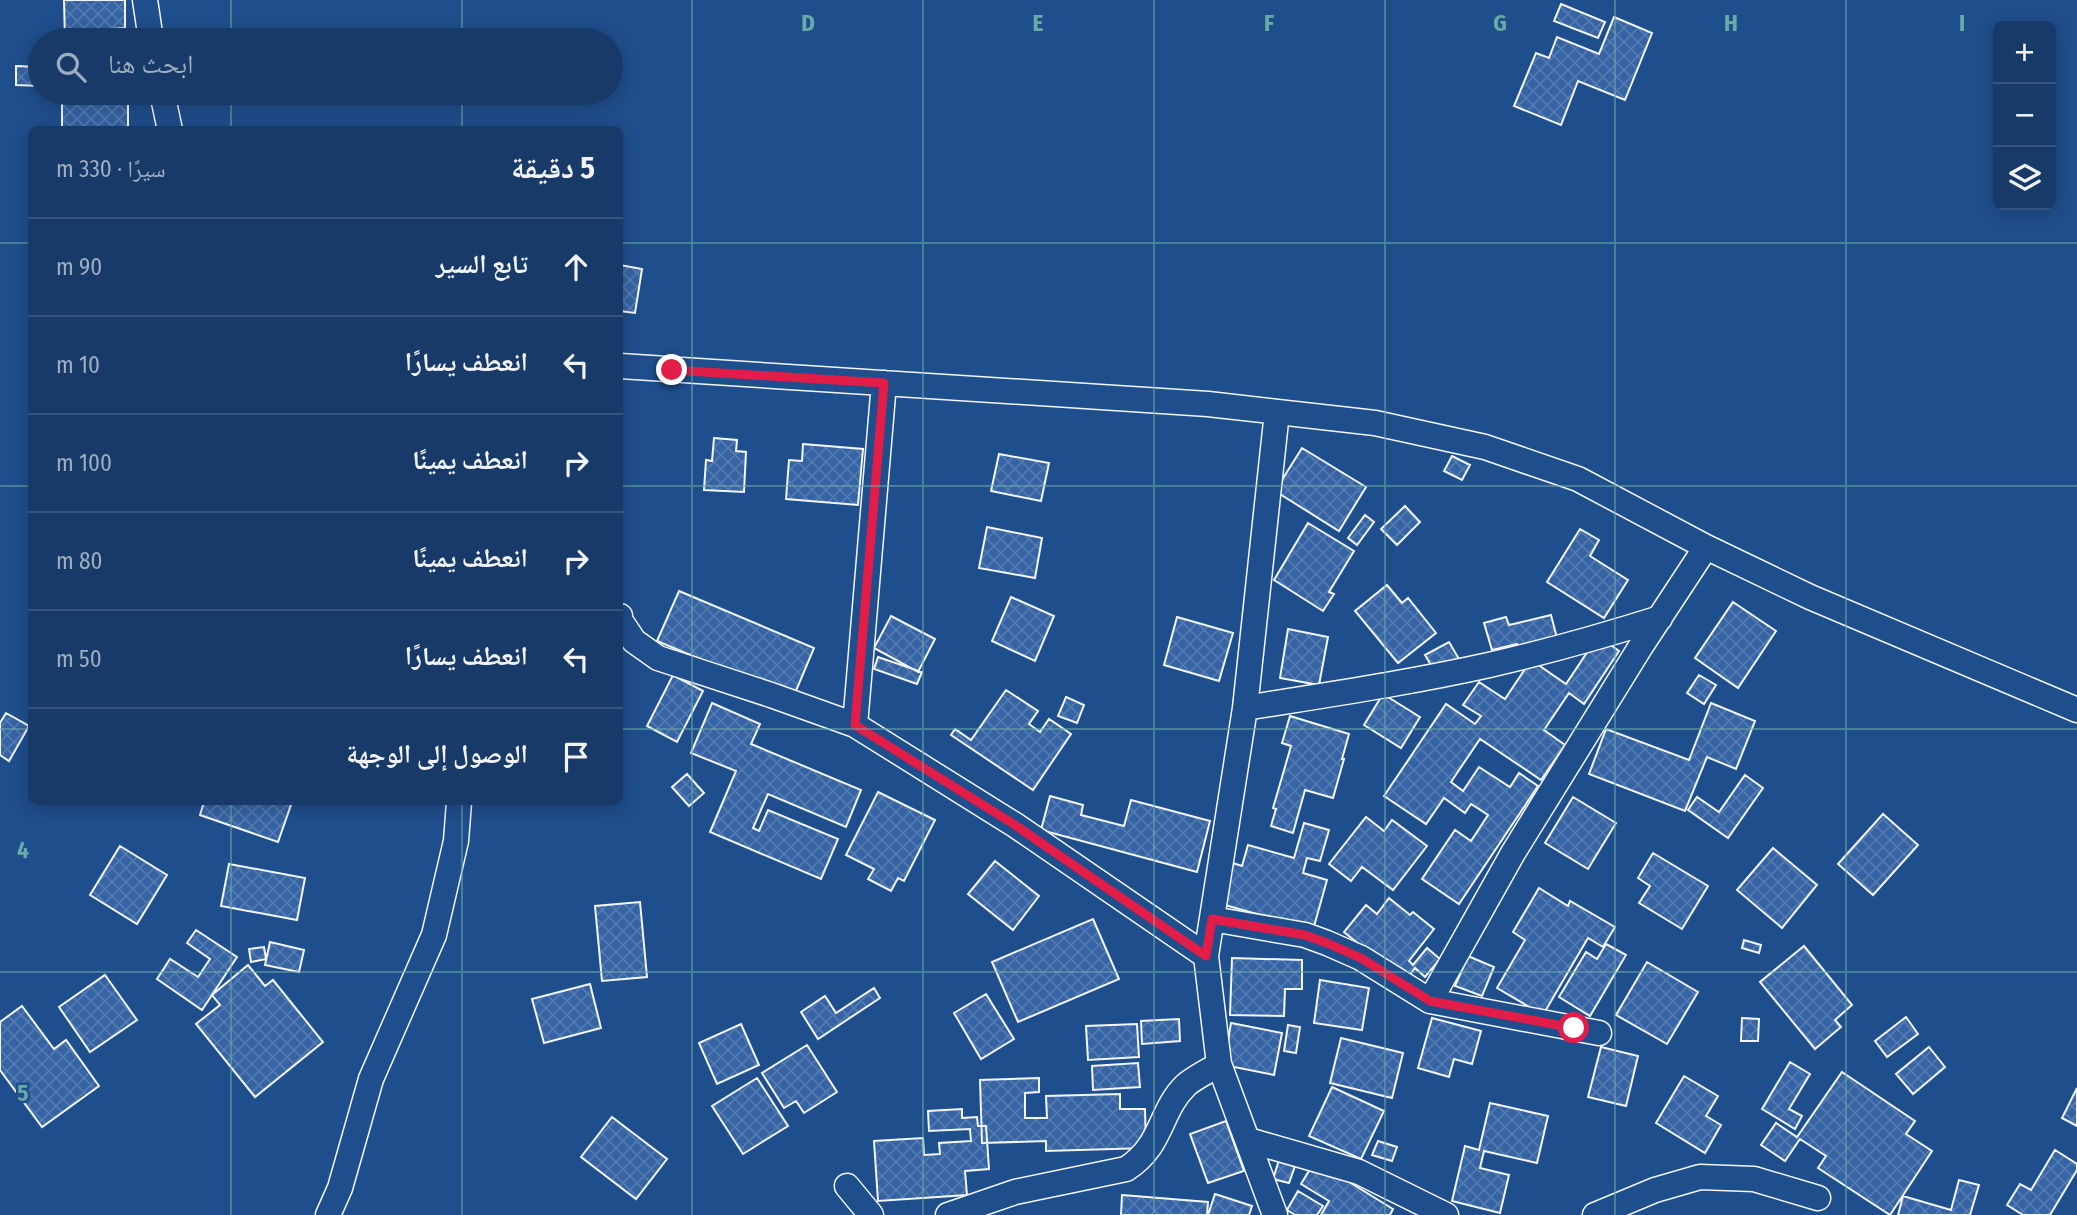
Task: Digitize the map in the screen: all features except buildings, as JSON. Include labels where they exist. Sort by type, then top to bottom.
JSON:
[{"type":"street","points":[[145,0],[149,28]]},
{"type":"street","points":[[165,105],[169,126]]},
{"type":"street","points":[[623,366],[1208,404],[1375,423],[1485,447],[1578,479],[1706,547],[1810,597],[2077,710]]},
{"type":"street","points":[[855,725],[884,383]]},
{"type":"street","points":[[1275,1215],[1219,1064],[1206,956],[1245,708],[1277,412]]},
{"type":"street","points":[[1430,1001],[1513,853],[1706,547]]},
{"type":"street","points":[[1245,708],[1399,683],[1489,665],[1598,638],[1660,618]]},
{"type":"street","points":[[623,624],[634,641],[658,657],[855,725],[1015,825],[1206,956]]},
{"type":"street","points":[[328,1215],[340,1188],[371,1080],[435,935],[456,841],[458,805]]},
{"type":"street","points":[[1212,919],[1305,935],[1327,943],[1361,958],[1430,1001],[1599,1033]]},
{"type":"street","points":[[948,1215],[1015,1192],[1126,1169],[1140,1161],[1152,1146],[1173,1102],[1187,1084],[1219,1064]]},
{"type":"street","points":[[1248,1140],[1359,1172],[1446,1215]]},
{"type":"street","points":[[1595,1215],[1655,1190],[1700,1177],[1754,1179],[1818,1198]]},
{"type":"street","points":[[847,1186],[871,1215]]},
{"type":"route","points":[[672,370],[884,383],[855,725],[1015,825],[1206,956],[1212,919],[1305,935],[1361,958],[1430,1001],[1574,1028]]}]
